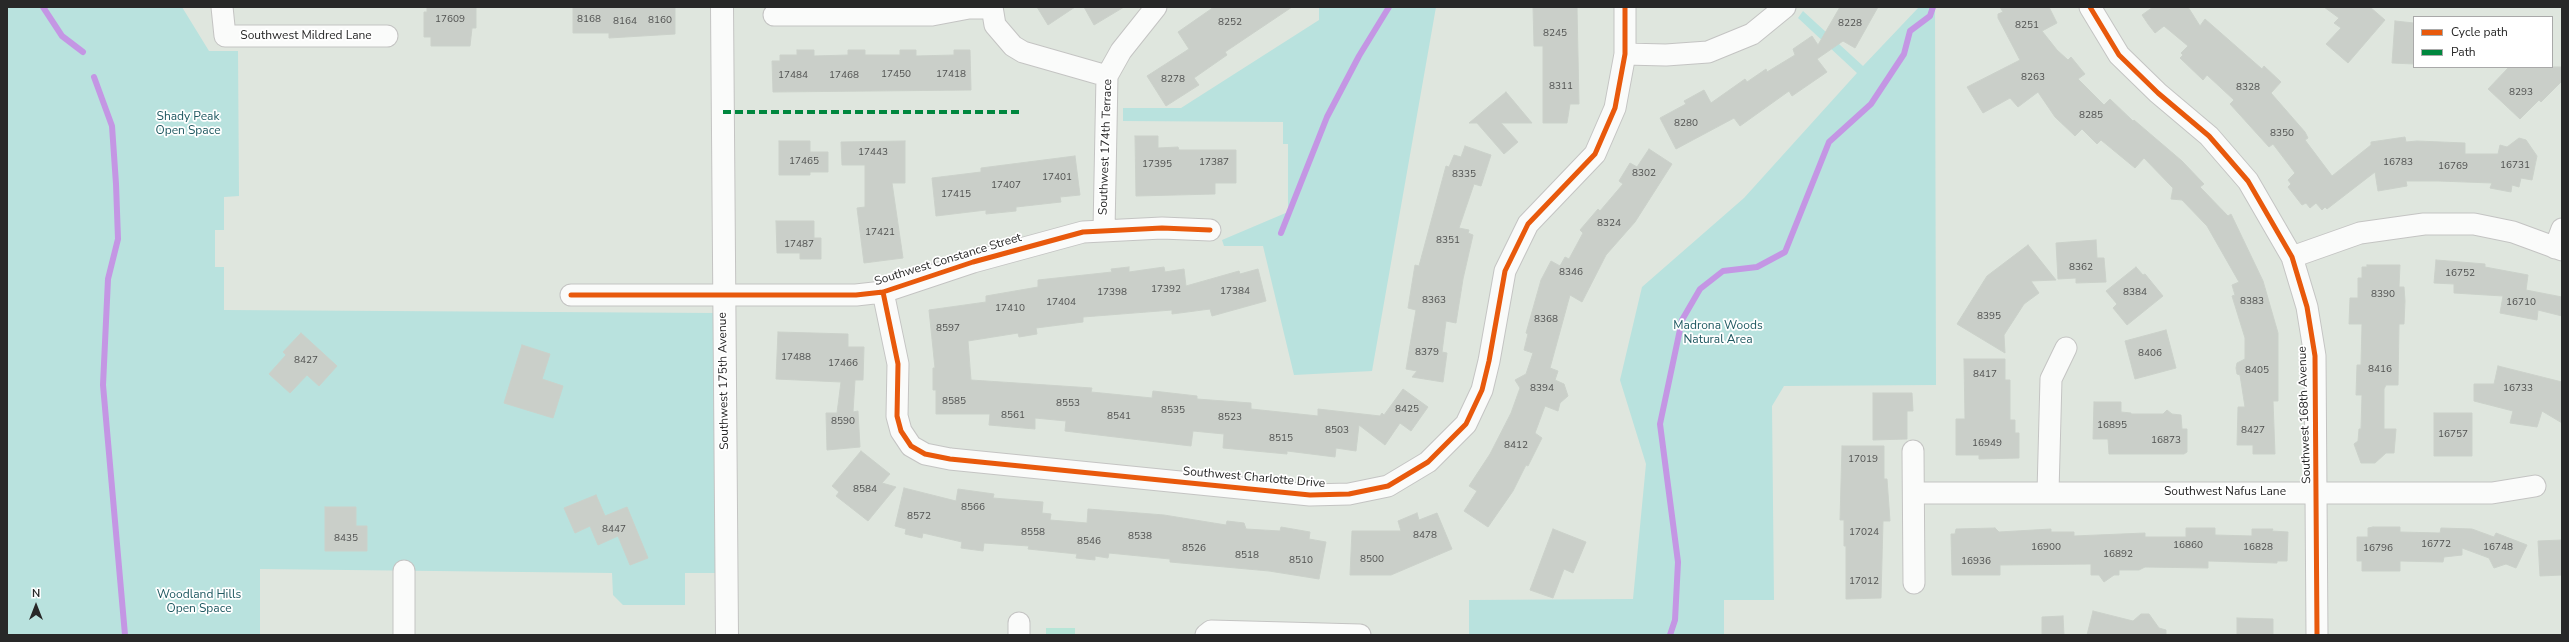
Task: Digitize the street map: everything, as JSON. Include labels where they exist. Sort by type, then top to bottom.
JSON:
[{"type":"main road","name":"Southwest 175th Avenue","points":[[722,7],[727,635]]},
{"type":"street","name":"Southwest Mildred Lane","points":[[222,7],[225,36],[387,36]]},
{"type":"street","name":"Southwest 174th Terrace","points":[[1104,230],[1106,76],[1121,51],[1156,7]]},
{"type":"street","name":"Southwest Charlotte Drive","points":[[883,292],[898,364],[897,416],[901,431],[911,446],[925,454],[950,459],[1310,495],[1349,494],[1388,486],[1428,462],[1466,424],[1482,390],[1505,271],[1528,224],[1595,154],[1615,108],[1625,54],[1625,7]]},
{"type":"street","points":[[1625,54],[1666,56],[1708,52],[1752,34],[1784,7]]},
{"type":"street","name":"Southwest 168th Avenue","points":[[2090,7],[2119,55],[2158,93],[2209,136],[2248,181],[2292,257],[2307,307],[2315,356],[2317,635]]},
{"type":"street","points":[[774,15],[932,15],[969,8],[992,8],[995,25],[1004,38],[1018,49],[1106,76]]},
{"type":"street","points":[[2292,257],[2360,233],[2424,224],[2474,224],[2560,242]]},
{"type":"street","name":"Southwest Constance Street","points":[[571,295],[839,297],[883,292],[1064,235],[1104,230],[1210,230]]},
{"type":"street","points":[[2048,492],[2051,379],[2066,348]]},
{"type":"street","points":[[1913,450],[1914,583]]},
{"type":"street","name":"Southwest Nafus Lane","points":[[1914,493],[2492,493],[2535,486]]},
{"type":"street","points":[[404,571],[404,635]]},
{"type":"street","points":[[1206,635],[1211,631],[1360,635]]},
{"type":"green space","points":[[7,7],[182,7],[209,51],[238,51],[239,196],[224,197],[224,230],[215,230],[215,267],[224,267],[224,310],[714,313],[717,573],[685,573],[685,605],[623,605],[613,595],[612,573],[260,569],[260,635],[7,635]]},
{"type":"green space","points":[[1319,7],[1436,7],[1372,371],[1294,375],[1263,246],[1224,246],[1222,240],[1288,212],[1288,144],[1283,144],[1283,122],[1123,121],[1123,108],[1181,108],[1319,20]]},
{"type":"green space","name":"Madrona Woods Natural Area","points":[[1919,7],[1935,7],[1936,385],[1784,386],[1772,406],[1774,600],[1724,600],[1724,635],[1469,635],[1469,600],[1633,599],[1646,464],[1620,380],[1642,287],[1744,198],[1857,73],[1798,18],[1803,11],[1863,66]]},
{"type":"green space","points":[[1046,628],[1075,628],[1075,635],[1046,635]]},
{"type":"building","points":[[427,7],[476,7],[476,28],[472,28],[470,46],[431,46],[431,37],[424,37],[424,12],[427,12]]},
{"type":"building","points":[[573,7],[675,7],[675,34],[609,38],[609,33],[573,33]]},
{"type":"building","points":[[1037,7],[1075,7],[1048,25]]},
{"type":"building","points":[[1084,7],[1124,7],[1094,25]]},
{"type":"building","points":[[1214,7],[1292,7],[1225,52],[1227,55],[1194,78],[1199,85],[1166,106],[1147,76],[1189,49],[1178,32]]},
{"type":"building","points":[[1533,7],[1577,7],[1579,104],[1570,104],[1567,123],[1543,123],[1543,46],[1534,46]]},
{"type":"building","points":[[1840,7],[1878,7],[1855,48],[1843,41],[1817,59],[1827,72],[1792,96],[1789,91],[1740,126],[1734,118],[1676,149],[1660,118],[1686,104],[1684,101],[1704,90],[1711,103],[1745,79],[1747,82],[1766,69],[1767,72],[1795,55],[1793,49],[1812,36],[1818,45]]},
{"type":"building","points":[[2000,7],[2049,7],[2057,23],[2042,31],[2057,50],[2068,60],[2071,57],[2085,74],[2078,79],[2104,105],[2110,99],[2133,121],[2134,120],[2182,161],[2204,184],[2200,187],[2228,216],[2231,214],[2263,281],[2278,333],[2278,401],[2273,401],[2275,454],[2253,454],[2253,445],[2237,445],[2238,407],[2245,407],[2240,375],[2237,374],[2236,368],[2237,363],[2245,359],[2245,338],[2232,296],[2235,295],[2232,285],[2239,282],[2207,226],[2182,200],[2171,199],[2173,188],[2144,158],[2135,168],[2101,140],[2097,144],[2082,129],[2075,136],[2055,117],[2038,92],[2018,107],[2010,98],[1983,113],[1967,87],[2020,60],[1998,18],[1998,14],[2003,12]]},
{"type":"building","points":[[2153,7],[2188,7],[2200,26],[2205,19],[2262,69],[2264,66],[2281,82],[2271,93],[2305,132],[2308,138],[2305,140],[2332,176],[2371,145],[2371,142],[2405,137],[2406,142],[2465,143],[2465,154],[2498,154],[2500,145],[2507,147],[2519,138],[2526,140],[2537,156],[2532,180],[2521,178],[2519,187],[2512,185],[2511,192],[2490,188],[2492,183],[2439,181],[2406,181],[2407,186],[2378,191],[2375,172],[2327,209],[2325,207],[2322,210],[2316,203],[2310,208],[2306,203],[2302,205],[2288,187],[2291,184],[2288,180],[2295,173],[2273,144],[2269,147],[2230,104],[2234,100],[2207,75],[2203,80],[2180,58],[2183,55],[2181,53],[2188,46],[2164,26],[2155,33],[2148,24],[2142,15]]},
{"type":"building","points":[[2324,7],[2370,7],[2385,20],[2348,63],[2326,44],[2341,28],[2334,23],[2339,18]]},
{"type":"building","points":[[2395,21],[2413,23],[2413,64],[2392,63]]},
{"type":"building","points":[[797,50],[814,50],[814,56],[848,55],[848,50],[865,50],[865,55],[900,55],[900,50],[916,50],[916,56],[954,55],[954,50],[970,50],[971,90],[773,92],[772,61],[780,61],[780,55],[797,55]]},
{"type":"building","points":[[2562,67],[2562,81],[2541,102],[2539,100],[2520,119],[2488,89],[2508,68]]},
{"type":"building","points":[[1506,92],[1532,123],[1501,123],[1518,142],[1504,154],[1477,123],[1469,123]]},
{"type":"building","points":[[1135,136],[1158,136],[1158,148],[1178,147],[1179,150],[1236,150],[1236,183],[1215,183],[1215,194],[1136,196]]},
{"type":"building","points":[[779,141],[810,141],[810,152],[828,152],[828,172],[810,172],[810,175],[779,175]]},
{"type":"building","points":[[905,141],[905,183],[892,183],[903,258],[864,263],[857,208],[865,207],[865,165],[842,165],[841,142]]},
{"type":"building","points":[[1465,146],[1491,155],[1481,186],[1474,184],[1459,228],[1469,230],[1468,233],[1473,235],[1463,279],[1456,323],[1446,321],[1442,352],[1447,353],[1443,382],[1412,377],[1417,371],[1406,369],[1416,310],[1408,308],[1415,265],[1419,266],[1446,166],[1449,167],[1454,155],[1461,157]]},
{"type":"building","points":[[1649,149],[1672,164],[1635,222],[1606,255],[1582,302],[1570,295],[1550,368],[1558,371],[1555,380],[1564,384],[1568,396],[1560,403],[1558,411],[1545,406],[1535,433],[1542,438],[1513,491],[1488,527],[1464,511],[1477,491],[1469,486],[1490,454],[1511,413],[1520,388],[1515,380],[1526,374],[1533,353],[1524,350],[1528,334],[1526,333],[1541,280],[1551,261],[1560,266],[1565,257],[1569,259],[1583,233],[1580,230],[1598,209],[1600,211],[1623,184],[1619,181],[1630,163],[1637,167]]},
{"type":"building","points":[[1075,156],[1080,195],[1060,197],[1061,202],[1016,207],[1016,211],[986,214],[986,210],[936,216],[932,178],[981,172],[981,168]]},
{"type":"building","points":[[776,221],[814,221],[814,238],[821,238],[821,259],[800,259],[800,253],[777,253]]},
{"type":"building","points":[[2096,240],[2097,258],[2104,258],[2106,282],[2076,283],[2076,278],[2058,279],[2056,243]]},
{"type":"building","points":[[2028,245],[2056,280],[2031,281],[2039,293],[2024,304],[2004,335],[2005,353],[1957,324],[1987,276]]},
{"type":"building","points":[[2436,260],[2485,264],[2485,267],[2528,275],[2526,290],[2562,297],[2562,316],[2538,310],[2537,320],[2500,313],[2503,296],[2454,293],[2454,284],[2434,283]]},
{"type":"building","points":[[2367,265],[2400,265],[2399,287],[2404,287],[2405,301],[2404,324],[2399,324],[2398,385],[2386,385],[2384,389],[2384,429],[2396,429],[2394,453],[2386,453],[2375,463],[2361,463],[2354,444],[2358,441],[2359,429],[2361,429],[2362,395],[2356,395],[2357,365],[2361,365],[2362,324],[2349,324],[2350,298],[2358,298],[2358,278],[2362,278],[2362,267],[2367,267]]},
{"type":"building","points":[[1129,267],[1129,272],[1164,267],[1165,272],[1184,269],[1186,286],[1239,271],[1240,274],[1258,269],[1266,301],[1212,316],[1210,309],[1172,314],[1172,310],[1083,317],[1083,322],[1036,328],[1037,334],[1019,337],[1018,333],[968,341],[971,380],[1092,388],[1091,392],[1152,398],[1153,391],[1197,396],[1197,399],[1251,403],[1251,409],[1318,416],[1318,409],[1380,416],[1382,413],[1384,415],[1403,389],[1428,407],[1411,431],[1400,423],[1385,445],[1359,425],[1356,451],[1336,448],[1335,457],[1287,451],[1287,454],[1223,448],[1224,434],[1193,431],[1191,446],[1065,431],[1066,421],[1035,418],[1035,429],[989,425],[990,414],[936,414],[936,390],[933,390],[933,368],[935,368],[929,310],[986,302],[986,296],[1038,287],[1038,280],[1112,272],[1111,269]]},
{"type":"building","points":[[2136,267],[2143,275],[2145,274],[2163,296],[2127,325],[2113,308],[2117,304],[2106,291]]},
{"type":"building","points":[[2166,330],[2176,368],[2135,379],[2125,341]]},
{"type":"building","points":[[778,332],[848,334],[848,347],[864,347],[863,380],[855,380],[853,412],[858,411],[860,447],[827,450],[826,413],[837,413],[841,382],[776,379]]},
{"type":"building","points":[[301,333],[337,366],[319,386],[307,375],[290,393],[269,374],[286,355],[283,352]]},
{"type":"building","points":[[522,345],[550,354],[542,379],[563,386],[553,418],[504,403]]},
{"type":"building","points":[[1964,359],[2005,359],[2005,380],[2010,380],[2010,420],[2015,420],[2015,433],[2019,433],[2019,458],[1979,459],[1979,455],[1956,455],[1956,419],[1965,419]]},
{"type":"building","points":[[2498,366],[2562,382],[2562,423],[2542,411],[2537,427],[2510,423],[2513,411],[2474,401],[2474,384],[2494,384]]},
{"type":"building","points":[[1873,393],[1912,393],[1913,411],[1907,411],[1907,439],[1873,440]]},
{"type":"building","points":[[2094,402],[2121,402],[2121,412],[2131,414],[2163,414],[2167,410],[2172,414],[2181,415],[2182,429],[2187,429],[2187,452],[2184,454],[2109,454],[2108,439],[2093,439]]},
{"type":"building","points":[[2434,413],[2472,413],[2472,456],[2434,456]]},
{"type":"building","points":[[1842,446],[1884,446],[1884,479],[1887,479],[1890,521],[1883,521],[1881,598],[1846,599],[1846,546],[1844,546],[1844,520],[1840,520]]},
{"type":"building","points":[[861,451],[890,474],[882,483],[896,487],[868,521],[836,496],[839,492],[832,486]]},
{"type":"building","points":[[904,488],[956,501],[958,489],[994,494],[993,498],[1043,502],[1042,513],[1051,514],[1050,520],[1087,523],[1088,509],[1164,515],[1226,525],[1227,521],[1244,523],[1246,529],[1280,531],[1281,527],[1310,532],[1309,539],[1326,542],[1319,579],[1269,571],[1170,562],[1170,559],[1109,553],[1108,558],[1095,556],[1095,560],[1076,558],[1077,554],[1028,549],[1029,546],[984,543],[983,551],[961,548],[962,542],[923,533],[922,538],[905,534],[906,529],[895,526]]},
{"type":"building","points":[[596,495],[605,516],[627,507],[648,558],[630,565],[618,536],[598,545],[590,526],[575,533],[564,508]]},
{"type":"building","points":[[325,507],[356,507],[356,526],[367,526],[367,551],[325,551]]},
{"type":"building","points":[[1417,513],[1419,520],[1437,513],[1452,549],[1391,575],[1350,575],[1352,531],[1401,531],[1398,521]]},
{"type":"building","points":[[2400,527],[2400,532],[2440,533],[2441,528],[2472,529],[2494,537],[2496,533],[2527,545],[2516,568],[2506,564],[2494,568],[2489,558],[2462,548],[2462,555],[2444,557],[2443,562],[2400,561],[2400,571],[2362,571],[2362,561],[2357,561],[2357,537],[2368,537],[2368,528]]},
{"type":"building","points":[[1995,528],[1999,532],[2051,529],[2051,532],[2074,532],[2074,536],[2145,533],[2145,537],[2186,537],[2186,528],[2215,528],[2215,535],[2252,536],[2252,529],[2273,529],[2272,531],[2288,532],[2287,561],[2277,561],[2277,563],[2208,561],[2208,568],[2145,567],[2139,570],[2119,570],[2119,575],[2114,575],[2104,582],[2099,575],[2091,575],[2091,564],[2000,565],[2000,575],[1952,575],[1951,534],[1955,534],[1956,529]]},
{"type":"building","points":[[1553,529],[1586,542],[1573,573],[1564,569],[1553,598],[1530,590]]},
{"type":"building","points":[[2562,540],[2562,575],[2540,576],[2538,541]]},
{"type":"building","points":[[2093,611],[2133,621],[2141,614],[2149,614],[2159,628],[2166,630],[2166,635],[2087,635]]},
{"type":"building","points":[[2063,616],[2064,635],[2042,635],[2042,617]]},
{"type":"building","points":[[2237,618],[2273,619],[2273,635],[2237,635]]},
{"type":"waterway","points":[[43,7],[62,36],[83,52]]},
{"type":"waterway","points":[[1281,233],[1327,117],[1359,56],[1389,7]]},
{"type":"waterway","points":[[1670,635],[1675,620],[1678,562],[1660,424],[1682,320],[1700,289],[1723,271],[1757,267],[1785,252],[1829,142],[1871,104],[1904,54],[1910,31],[1930,16],[1933,7]]},
{"type":"waterway","points":[[94,77],[112,126],[116,184],[118,239],[108,279],[103,385],[125,635]]},
{"type":"marked path","points":[[723,112],[1022,112]]},
{"type":"cycle path","points":[[883,292],[898,364],[897,416],[901,431],[911,446],[925,454],[950,459],[1310,495],[1349,494],[1388,486],[1428,462],[1466,424],[1482,390],[1489,361],[1505,271],[1528,224],[1595,154],[1615,108],[1625,54],[1625,7]]},
{"type":"cycle path","points":[[2090,7],[2119,55],[2158,93],[2209,136],[2248,181],[2292,257],[2307,307],[2315,356],[2317,635]]},
{"type":"cycle path","points":[[571,295],[856,295],[883,292],[973,262],[1083,232],[1162,228],[1210,230]]},
{"type":"park label","name":"Shady Peak Open Space","points":[[188,124]]},
{"type":"park label","name":"Woodland Hills Open Space","points":[[199,602]]}]
